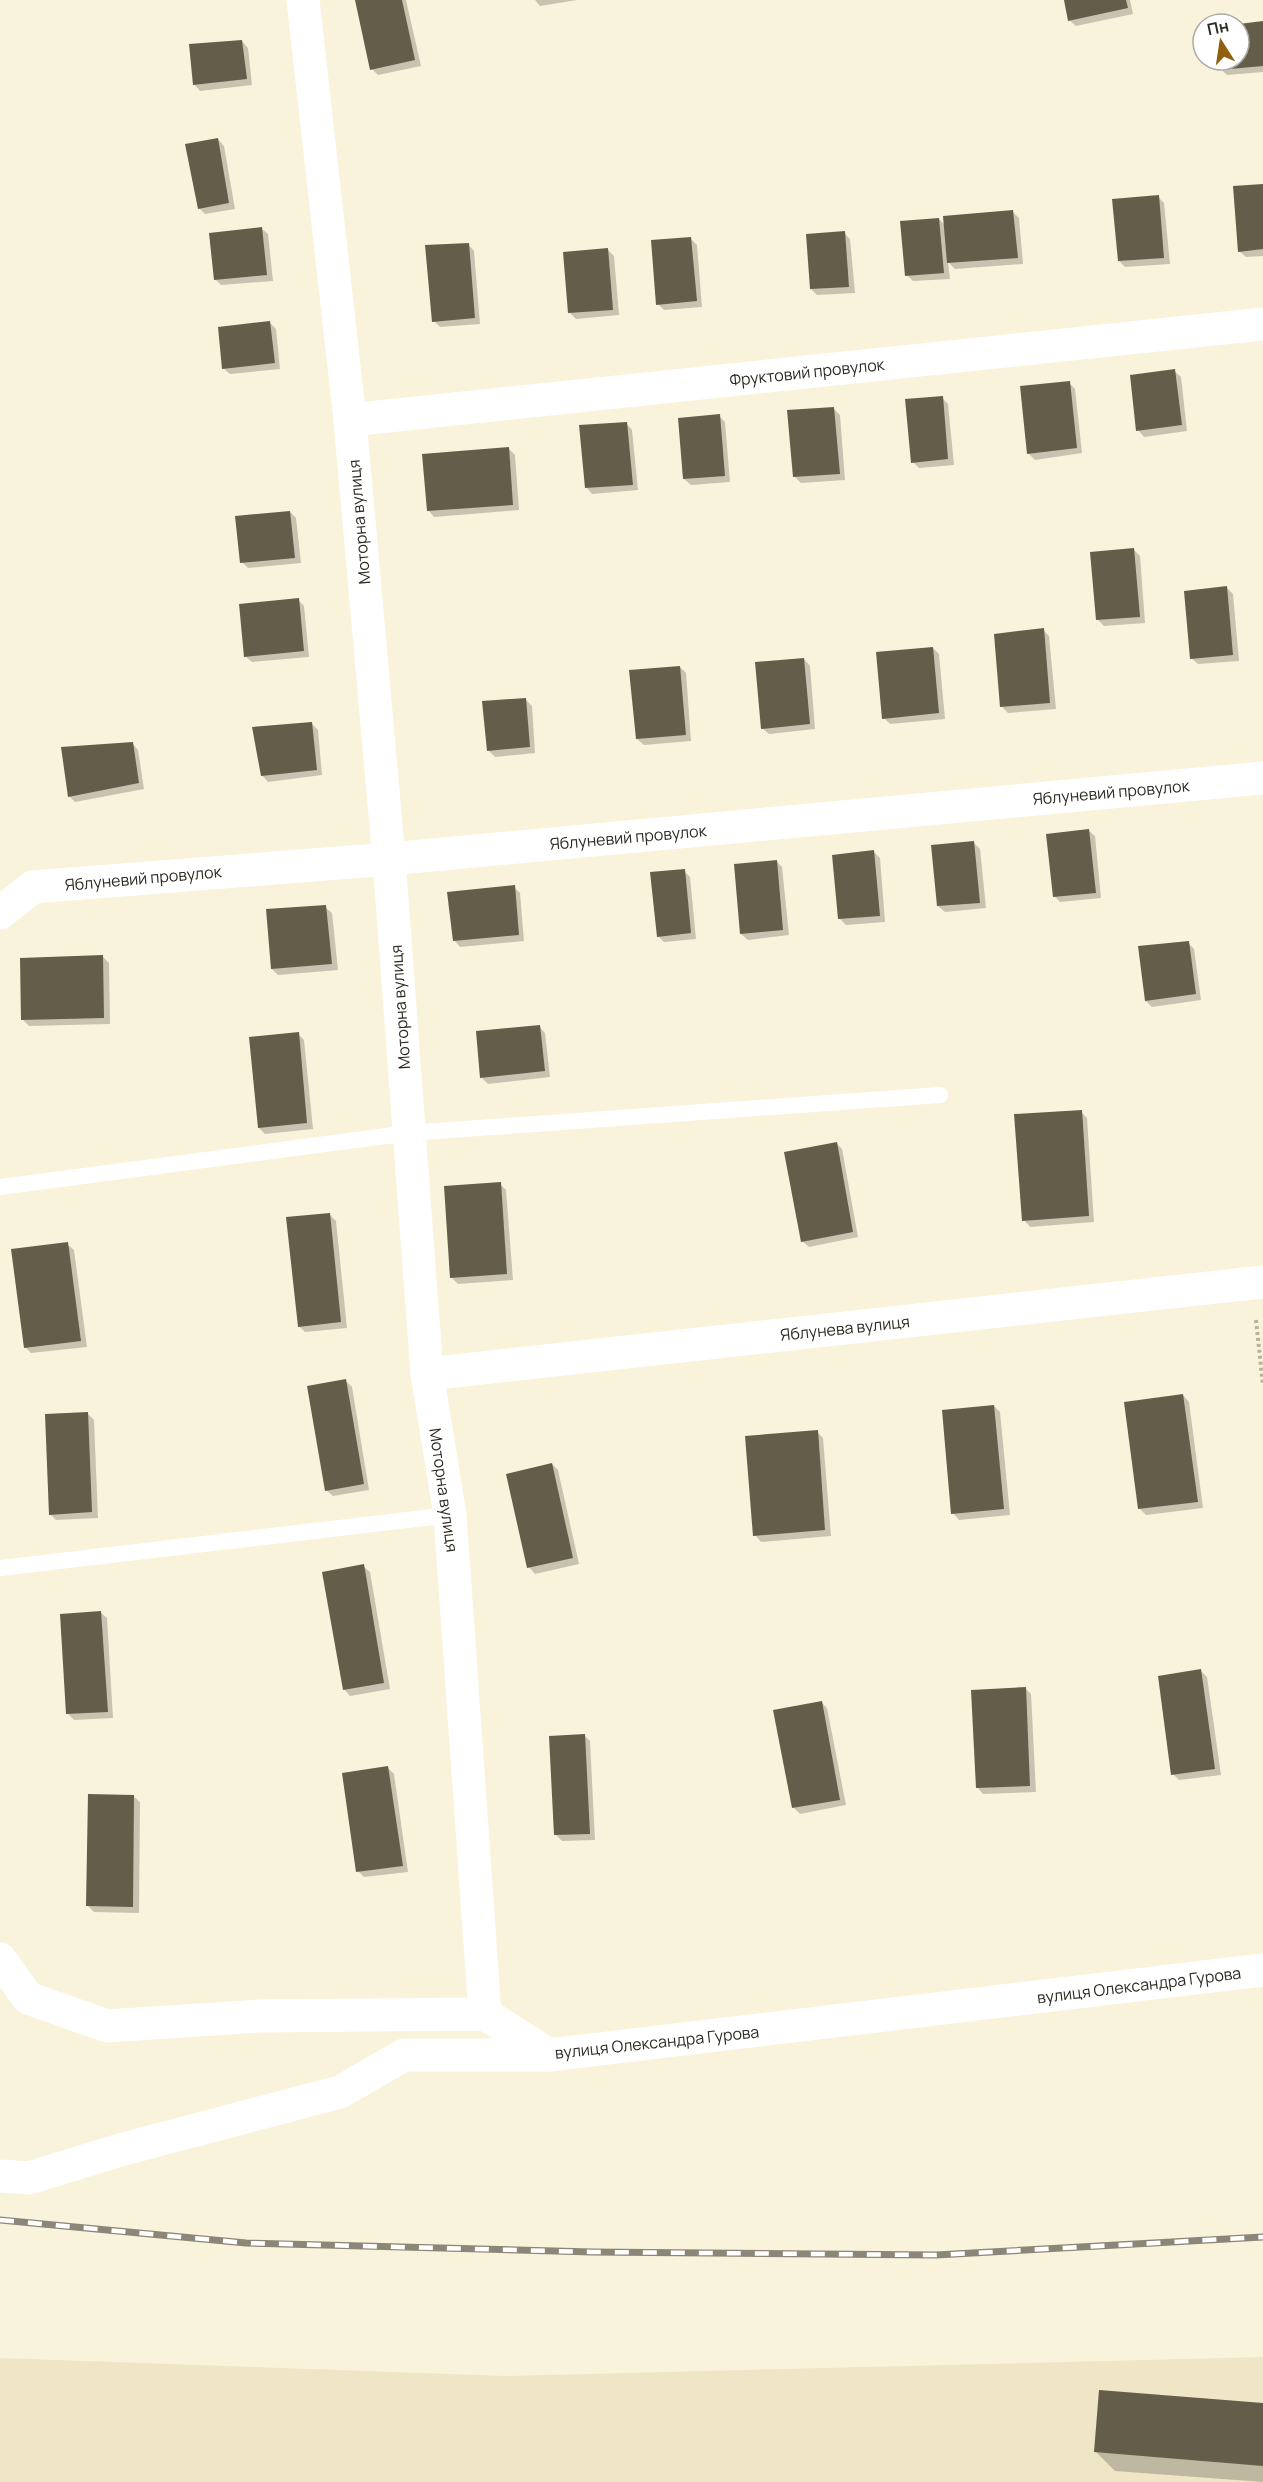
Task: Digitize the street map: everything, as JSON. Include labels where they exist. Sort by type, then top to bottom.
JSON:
[{"type":"street","name":"Моторна вулиця","points":[[303,0],[350,420],[388,859],[428,1374],[450,1515],[485,2014]]},
{"type":"street","name":"Фруктовий провулок","points":[[350,420],[1263,324]]},
{"type":"street","name":"Яблуневий провулок","points":[[0,913],[33,888],[388,859],[1263,778]]},
{"type":"street","name":"Яблунева вулиця","points":[[428,1374],[1257,1282]]},
{"type":"street","points":[[0,1959],[28,1998],[107,2026],[259,2016],[485,2014]]},
{"type":"street","name":"вулиця Олександра Гурова","points":[[485,2014],[549,2055],[1263,1970]]},
{"type":"street","points":[[0,2176],[29,2178],[340,2092],[404,2055],[549,2055]]},
{"type":"lane","points":[[0,1187],[409,1133],[940,1095]]},
{"type":"lane","points":[[0,1568],[450,1515]]},
{"type":"path","points":[[1257,1282],[1263,1385]]},
{"type":"shaded area","points":[[1263,2357],[1263,2482],[0,2482],[0,2358],[506,2376]]},
{"type":"building","points":[[355,0],[402,0],[415,60],[370,70]]},
{"type":"building","points":[[1064,0],[1126,0],[1128,8],[1068,21]]},
{"type":"building","points":[[1263,21],[1263,66],[1251,67],[1251,22]]},
{"type":"building","points":[[242,40],[247,79],[193,85],[189,44]]},
{"type":"building","points":[[218,138],[229,203],[198,209],[185,144]]},
{"type":"building","points":[[1263,184],[1263,249],[1238,252],[1233,186]]},
{"type":"building","points":[[1159,195],[1164,258],[1118,261],[1112,199]]},
{"type":"building","points":[[1013,210],[1018,258],[947,263],[943,216]]},
{"type":"building","points":[[939,218],[944,273],[905,276],[900,221]]},
{"type":"building","points":[[262,227],[267,275],[214,280],[209,233]]},
{"type":"building","points":[[845,231],[849,287],[810,289],[806,234]]},
{"type":"building","points":[[691,237],[697,301],[656,305],[651,240]]},
{"type":"building","points":[[469,243],[475,318],[432,322],[425,245]]},
{"type":"building","points":[[608,248],[613,310],[568,313],[563,252]]},
{"type":"building","points":[[270,321],[275,363],[222,369],[218,327]]},
{"type":"building","points":[[1175,369],[1182,425],[1136,431],[1130,375]]},
{"type":"building","points":[[1070,381],[1077,448],[1027,454],[1020,386]]},
{"type":"building","points":[[943,396],[948,459],[911,463],[905,399]]},
{"type":"building","points":[[834,407],[840,474],[793,477],[787,410]]},
{"type":"building","points":[[720,414],[725,476],[683,479],[678,418]]},
{"type":"building","points":[[627,422],[633,485],[585,488],[579,425]]},
{"type":"building","points":[[509,447],[513,505],[427,511],[422,454]]},
{"type":"building","points":[[290,511],[295,558],[240,563],[235,516]]},
{"type":"building","points":[[1134,548],[1140,617],[1096,620],[1090,552]]},
{"type":"building","points":[[1227,586],[1233,655],[1190,659],[1184,591]]},
{"type":"building","points":[[299,598],[304,651],[244,657],[239,604]]},
{"type":"building","points":[[1044,628],[1050,703],[1000,707],[994,634]]},
{"type":"building","points":[[933,647],[939,713],[882,719],[876,652]]},
{"type":"building","points":[[804,658],[810,724],[761,729],[755,662]]},
{"type":"building","points":[[680,666],[686,735],[636,739],[629,670]]},
{"type":"building","points":[[526,698],[530,747],[487,751],[482,701]]},
{"type":"building","points":[[312,722],[317,770],[261,776],[252,727]]},
{"type":"building","points":[[133,742],[139,783],[68,797],[61,747]]},
{"type":"building","points":[[1089,829],[1096,893],[1053,897],[1046,834]]},
{"type":"building","points":[[974,841],[980,903],[937,906],[931,845]]},
{"type":"building","points":[[874,850],[880,916],[838,919],[832,855]]},
{"type":"building","points":[[777,860],[783,930],[740,934],[734,864]]},
{"type":"building","points":[[685,869],[691,933],[657,937],[650,872]]},
{"type":"building","points":[[515,885],[519,935],[453,941],[447,892]]},
{"type":"building","points":[[326,905],[332,964],[271,969],[266,909]]},
{"type":"building","points":[[1189,941],[1196,994],[1145,1001],[1138,946]]},
{"type":"building","points":[[103,955],[104,1018],[21,1020],[20,958]]},
{"type":"building","points":[[540,1025],[545,1071],[480,1078],[476,1031]]},
{"type":"building","points":[[299,1032],[307,1123],[258,1128],[249,1037]]},
{"type":"building","points":[[1082,1110],[1089,1216],[1022,1221],[1014,1114]]},
{"type":"building","points":[[837,1142],[853,1232],[801,1242],[784,1152]]},
{"type":"building","points":[[501,1182],[507,1274],[450,1278],[444,1186]]},
{"type":"building","points":[[330,1213],[341,1322],[298,1327],[286,1217]]},
{"type":"building","points":[[68,1242],[81,1341],[24,1348],[11,1249]]},
{"type":"building","points":[[346,1379],[364,1484],[325,1491],[307,1386]]},
{"type":"building","points":[[1183,1394],[1198,1502],[1138,1509],[1124,1402]]},
{"type":"building","points":[[994,1405],[1004,1509],[951,1514],[942,1410]]},
{"type":"building","points":[[88,1412],[92,1512],[49,1515],[45,1414]]},
{"type":"building","points":[[818,1430],[825,1530],[753,1536],[745,1436]]},
{"type":"building","points":[[552,1463],[573,1558],[527,1568],[506,1474]]},
{"type":"building","points":[[364,1564],[384,1683],[343,1690],[322,1572]]},
{"type":"building","points":[[101,1611],[108,1712],[66,1714],[60,1614]]},
{"type":"building","points":[[1201,1669],[1215,1769],[1171,1775],[1158,1676]]},
{"type":"building","points":[[1026,1687],[1030,1786],[976,1788],[971,1690]]},
{"type":"building","points":[[822,1701],[840,1800],[792,1808],[773,1710]]},
{"type":"building","points":[[585,1734],[590,1834],[554,1835],[549,1736]]},
{"type":"building","points":[[388,1766],[403,1866],[356,1872],[342,1773]]},
{"type":"building","points":[[88,1794],[134,1795],[133,1907],[86,1906]]},
{"type":"building","points":[[1099,2390],[1263,2403],[1263,2466],[1094,2452]]},
{"type":"railway","points":[[0,2220],[246,2243],[592,2252],[936,2255],[1263,2237]]}]
